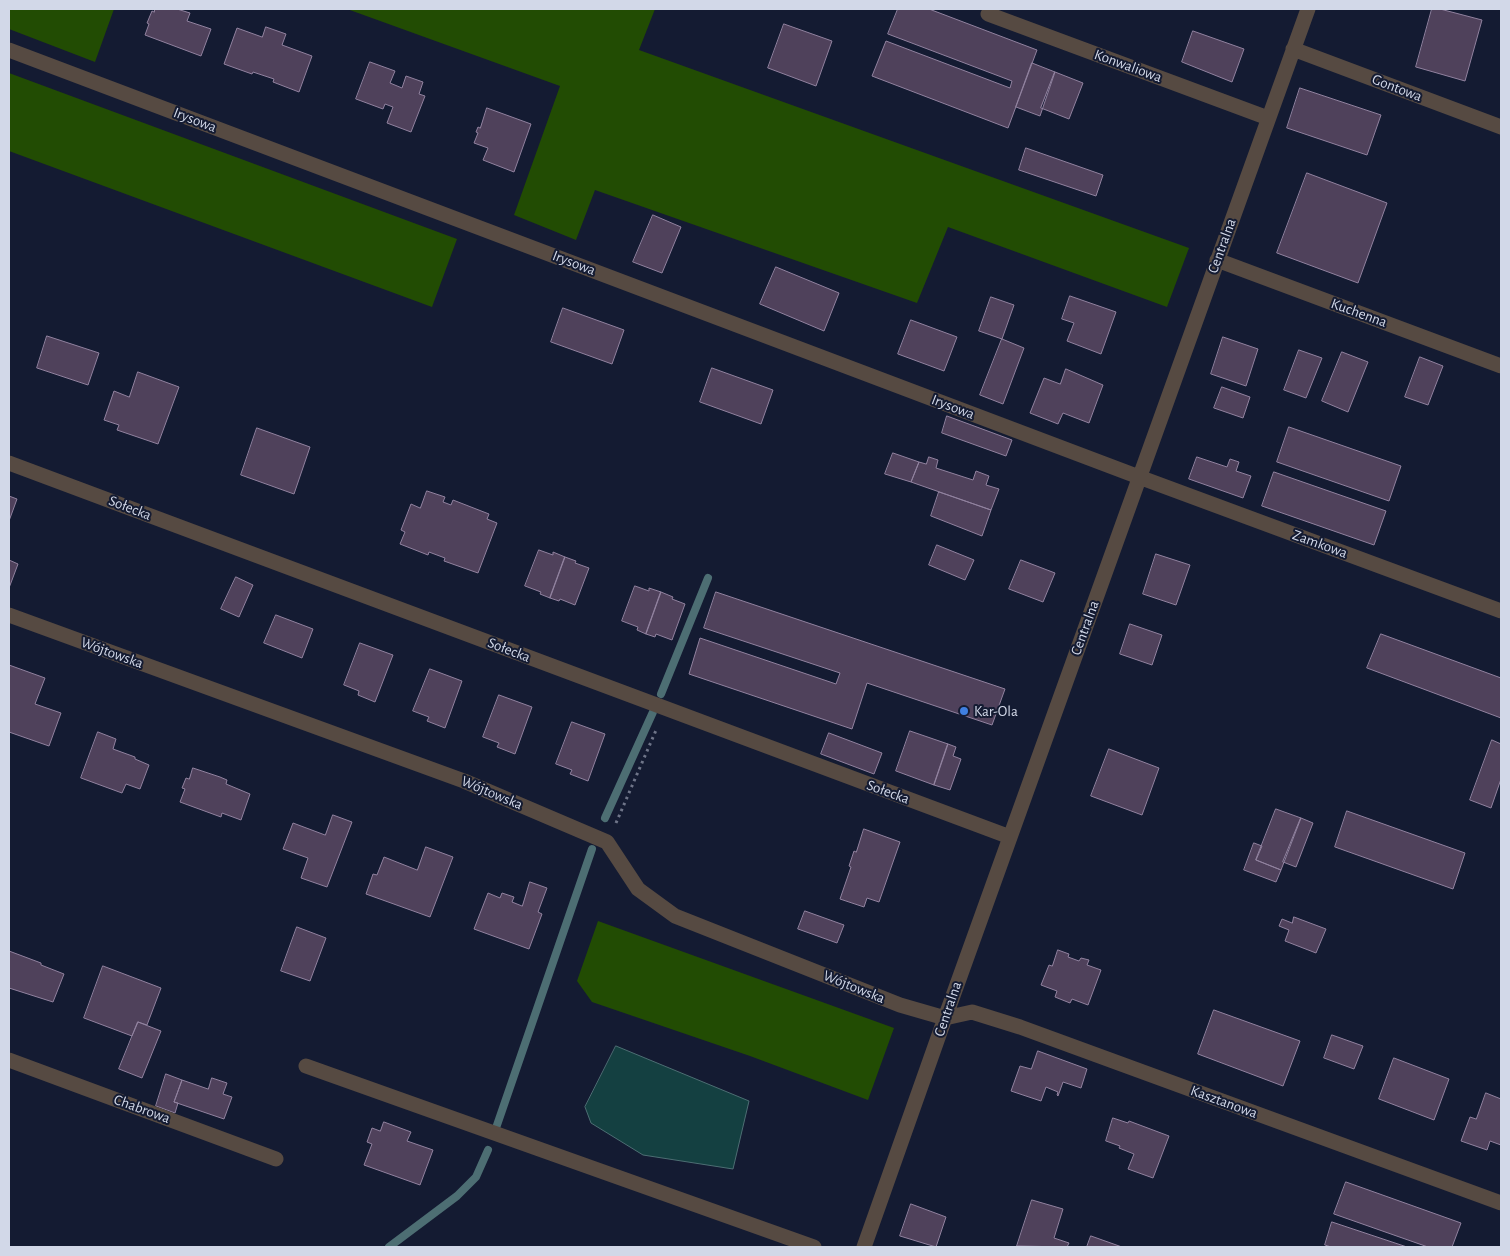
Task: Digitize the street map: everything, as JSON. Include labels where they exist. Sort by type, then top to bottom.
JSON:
[{"type":"street","name":"Centralna","points":[[864,1247],[944,1018],[1308,9]]},
{"type":"street","name":"Konwaliowa","points":[[988,14],[1268,118]]},
{"type":"street","name":"Irysowa","points":[[9,50],[1139,477]]},
{"type":"street","name":"Gontowa","points":[[1293,50],[1501,127]]},
{"type":"street","name":"Kuchenna","points":[[1217,260],[1501,366]]},
{"type":"street","name":"Sołecka","points":[[9,463],[1010,837]]},
{"type":"street","name":"Zamkowa","points":[[1139,477],[1501,611]]},
{"type":"street","name":"Wójtowska","points":[[9,615],[464,781],[607,842],[638,889],[675,916],[900,1005],[944,1018]]},
{"type":"street","name":"Kasztanowa","points":[[944,1018],[972,1012],[1012,1025],[1501,1203]]},
{"type":"street","name":"Chabrowa","points":[[9,1060],[276,1159]]},
{"type":"street","points":[[306,1066],[814,1247]]},
{"type":"path","points":[[607,842],[666,709]]},
{"type":"green space","points":[[9,9],[114,9],[95,62],[9,29]]},
{"type":"green space","points":[[347,9],[655,9],[639,50],[1189,248],[1167,307],[948,227],[917,303],[595,190],[576,240],[514,215],[560,86]]},
{"type":"green space","points":[[9,73],[457,239],[432,307],[9,151]]},
{"type":"green space","points":[[598,921],[894,1028],[868,1100],[750,1056],[592,1002],[577,981]]},
{"type":"shaded area","points":[[616,1046],[749,1101],[733,1169],[643,1155],[591,1123],[585,1107]]},
{"type":"building","points":[[155,9],[177,9],[190,13],[187,21],[211,29],[201,56],[145,35],[149,24],[147,23],[152,11],[154,12]]},
{"type":"building","points":[[898,9],[929,9],[1037,50],[1008,128],[872,76],[886,41],[1010,88],[1012,81],[888,34]]},
{"type":"building","points":[[1432,9],[1440,9],[1482,20],[1465,81],[1416,67]]},
{"type":"building","points":[[784,24],[832,41],[816,86],[768,68]]},
{"type":"building","points":[[266,27],[286,34],[282,45],[312,56],[299,92],[273,82],[274,79],[253,72],[252,74],[224,64],[237,28],[262,37]]},
{"type":"building","points":[[1193,31],[1244,49],[1232,82],[1182,62]]},
{"type":"building","points":[[370,62],[395,71],[390,83],[402,88],[406,76],[423,82],[419,94],[425,96],[411,132],[387,123],[393,107],[385,104],[383,109],[356,99]]},
{"type":"building","points":[[1032,63],[1055,72],[1040,116],[1016,107]]},
{"type":"building","points":[[1055,72],[1083,83],[1069,119],[1041,108]]},
{"type":"building","points":[[1300,88],[1381,115],[1367,155],[1287,128]]},
{"type":"building","points":[[487,108],[531,124],[514,172],[483,160],[488,148],[474,143],[478,133],[476,132],[478,127],[480,128]]},
{"type":"building","points":[[1026,148],[1103,175],[1096,196],[1019,170]]},
{"type":"building","points":[[1307,173],[1387,203],[1358,283],[1277,253]]},
{"type":"building","points":[[653,215],[681,227],[662,273],[633,262]]},
{"type":"building","points":[[776,267],[839,293],[824,331],[760,304]]},
{"type":"building","points":[[1070,296],[1116,312],[1101,354],[1067,341],[1074,323],[1062,319]]},
{"type":"building","points":[[991,297],[1014,305],[1002,339],[979,331]]},
{"type":"building","points":[[563,308],[624,330],[612,364],[551,342]]},
{"type":"building","points":[[911,320],[957,337],[944,371],[898,354]]},
{"type":"building","points":[[47,336],[99,353],[88,385],[37,368]]},
{"type":"building","points":[[1223,337],[1258,349],[1246,386],[1211,374]]},
{"type":"building","points":[[1002,339],[1024,348],[1003,404],[980,395]]},
{"type":"building","points":[[1299,350],[1322,358],[1306,398],[1284,390]]},
{"type":"building","points":[[1342,352],[1368,362],[1348,412],[1322,401]]},
{"type":"building","points":[[1420,357],[1443,366],[1428,405],[1405,397]]},
{"type":"building","points":[[712,368],[773,390],[761,424],[700,402]]},
{"type":"building","points":[[1066,369],[1103,385],[1089,423],[1063,413],[1058,424],[1030,413],[1044,378],[1060,384]]},
{"type":"building","points":[[138,372],[179,387],[158,444],[117,430],[119,425],[104,420],[114,391],[129,397]]},
{"type":"building","points":[[1222,387],[1250,397],[1243,418],[1214,408]]},
{"type":"building","points":[[947,416],[1012,440],[1006,456],[942,433]]},
{"type":"building","points":[[1289,427],[1401,466],[1389,501],[1277,462]]},
{"type":"building","points":[[257,428],[310,447],[294,494],[241,475]]},
{"type":"building","points":[[893,453],[919,462],[911,482],[885,474]]},
{"type":"building","points":[[929,457],[938,460],[936,468],[973,480],[976,471],[989,476],[986,485],[999,489],[991,510],[911,482],[919,462],[926,464]]},
{"type":"building","points":[[1197,457],[1227,467],[1230,459],[1239,462],[1236,471],[1251,476],[1243,498],[1189,479]]},
{"type":"building","points":[[1274,472],[1386,511],[1374,545],[1262,506]]},
{"type":"building","points":[[427,491],[445,497],[443,502],[451,505],[453,500],[489,514],[487,519],[497,523],[478,573],[444,561],[445,558],[429,552],[428,555],[400,544],[405,532],[401,530],[411,504],[420,508]]},
{"type":"building","points":[[939,492],[991,510],[982,536],[931,516]]},
{"type":"building","points":[[9,496],[17,499],[9,521]]},
{"type":"building","points":[[937,545],[974,560],[965,580],[929,565]]},
{"type":"building","points":[[539,550],[553,555],[553,552],[565,557],[550,598],[540,594],[541,592],[525,586]]},
{"type":"building","points":[[1156,554],[1190,565],[1176,605],[1143,594]]},
{"type":"building","points":[[565,557],[589,568],[575,605],[560,599],[559,601],[550,598]]},
{"type":"building","points":[[9,560],[18,564],[9,588]]},
{"type":"building","points":[[1021,560],[1055,573],[1043,602],[1009,589]]},
{"type":"building","points":[[236,577],[253,585],[239,617],[221,609]]},
{"type":"building","points":[[635,586],[649,591],[649,588],[661,592],[646,634],[637,630],[638,627],[622,621]]},
{"type":"building","points":[[661,592],[685,604],[672,640],[656,634],[655,637],[646,634]]},
{"type":"building","points":[[716,592],[1005,689],[992,725],[867,683],[852,729],[689,674],[700,638],[836,684],[840,673],[704,628]]},
{"type":"building","points":[[276,615],[313,629],[302,658],[264,643]]},
{"type":"building","points":[[1130,624],[1162,635],[1152,665],[1120,654]]},
{"type":"building","points":[[1381,634],[1501,678],[1501,718],[1367,668]]},
{"type":"building","points":[[360,643],[393,655],[375,702],[358,695],[359,691],[344,685]]},
{"type":"building","points":[[9,665],[45,678],[35,704],[61,713],[49,746],[9,732]]},
{"type":"building","points":[[430,669],[462,681],[445,728],[427,721],[429,717],[413,711]]},
{"type":"building","points":[[499,695],[532,707],[515,754],[497,747],[499,743],[483,737]]},
{"type":"building","points":[[572,722],[605,734],[588,781],[570,774],[572,770],[556,764]]},
{"type":"building","points":[[910,731],[948,744],[934,785],[896,771]]},
{"type":"building","points":[[98,732],[116,739],[113,749],[135,757],[135,759],[149,765],[140,789],[126,784],[122,793],[81,778]]},
{"type":"building","points":[[829,733],[882,753],[874,774],[821,754]]},
{"type":"building","points":[[1492,740],[1501,744],[1501,779],[1491,808],[1470,800]]},
{"type":"building","points":[[948,744],[956,747],[953,756],[961,759],[950,790],[934,785]]},
{"type":"building","points":[[1109,749],[1159,768],[1142,815],[1091,796]]},
{"type":"building","points":[[193,768],[227,780],[226,784],[250,794],[241,820],[222,813],[221,817],[180,802],[185,789],[182,788],[186,778],[189,779]]},
{"type":"building","points":[[1276,809],[1301,818],[1281,870],[1256,860]]},
{"type":"building","points":[[1347,811],[1465,853],[1453,889],[1335,847]]},
{"type":"building","points":[[333,815],[352,822],[327,887],[301,878],[308,858],[283,849],[293,823],[325,835]]},
{"type":"building","points":[[1301,818],[1313,823],[1296,867],[1283,862]]},
{"type":"building","points":[[864,829],[900,842],[879,902],[867,898],[864,907],[840,899],[851,867],[849,866],[854,851],[856,852]]},
{"type":"building","points":[[1254,843],[1262,846],[1256,860],[1281,870],[1276,882],[1244,870]]},
{"type":"building","points":[[426,847],[453,857],[430,917],[366,894],[373,874],[377,875],[384,857],[417,870]]},
{"type":"building","points":[[530,882],[547,888],[538,912],[542,914],[529,949],[474,929],[488,893],[500,898],[502,893],[514,897],[512,902],[522,906]]},
{"type":"building","points":[[805,911],[844,925],[837,943],[798,929]]},
{"type":"building","points":[[1294,917],[1326,929],[1316,953],[1285,941],[1289,930],[1279,926],[1282,919],[1292,923]]},
{"type":"building","points":[[297,927],[326,938],[310,981],[281,971]]},
{"type":"building","points":[[1058,950],[1069,954],[1068,957],[1079,961],[1081,958],[1089,960],[1087,965],[1101,970],[1088,1005],[1072,999],[1070,1003],[1055,997],[1057,991],[1041,985],[1049,965],[1052,966]]},
{"type":"building","points":[[9,951],[64,974],[53,1002],[9,988]]},
{"type":"building","points":[[103,966],[161,988],[147,1025],[138,1022],[132,1036],[84,1018]]},
{"type":"building","points":[[1214,1010],[1300,1041],[1283,1086],[1198,1054]]},
{"type":"building","points":[[138,1022],[161,1031],[142,1078],[119,1069]]},
{"type":"building","points":[[1332,1035],[1363,1046],[1354,1069],[1324,1058]]},
{"type":"building","points":[[1038,1051],[1087,1069],[1081,1088],[1063,1082],[1058,1096],[1058,1092],[1046,1087],[1041,1101],[1011,1091],[1020,1066],[1031,1069]]},
{"type":"building","points":[[1394,1058],[1449,1079],[1434,1120],[1379,1099]]},
{"type":"building","points":[[166,1074],[182,1080],[174,1102],[178,1103],[175,1113],[156,1106]]},
{"type":"building","points":[[212,1078],[227,1083],[223,1094],[232,1097],[224,1119],[174,1102],[182,1080],[208,1089]]},
{"type":"building","points":[[1486,1093],[1501,1099],[1501,1145],[1490,1141],[1487,1150],[1461,1141],[1470,1117],[1476,1119]]},
{"type":"building","points":[[1113,1118],[1128,1123],[1129,1121],[1169,1136],[1153,1178],[1128,1169],[1134,1154],[1106,1141]]},
{"type":"building","points":[[384,1122],[411,1132],[407,1141],[433,1150],[420,1185],[364,1165],[372,1144],[367,1142],[372,1128],[380,1131]]},
{"type":"building","points":[[1346,1182],[1461,1223],[1452,1247],[1428,1247],[1334,1214]]},
{"type":"building","points":[[1032,1200],[1063,1209],[1054,1238],[1069,1243],[1067,1247],[1017,1246]]},
{"type":"building","points":[[911,1204],[946,1217],[936,1247],[900,1236]]},
{"type":"building","points":[[1332,1222],[1407,1247],[1331,1247],[1325,1245]]},
{"type":"building","points":[[1091,1236],[1122,1247],[1087,1247]]},
{"type":"waterway","points":[[661,694],[708,578]]},
{"type":"waterway","points":[[605,818],[653,712]]},
{"type":"waterway","points":[[496,1128],[592,849]]},
{"type":"waterway","points":[[389,1247],[457,1196],[476,1177],[488,1150]]},
{"type":"place","name":"Kar-Ola","points":[[964,711]]}]
